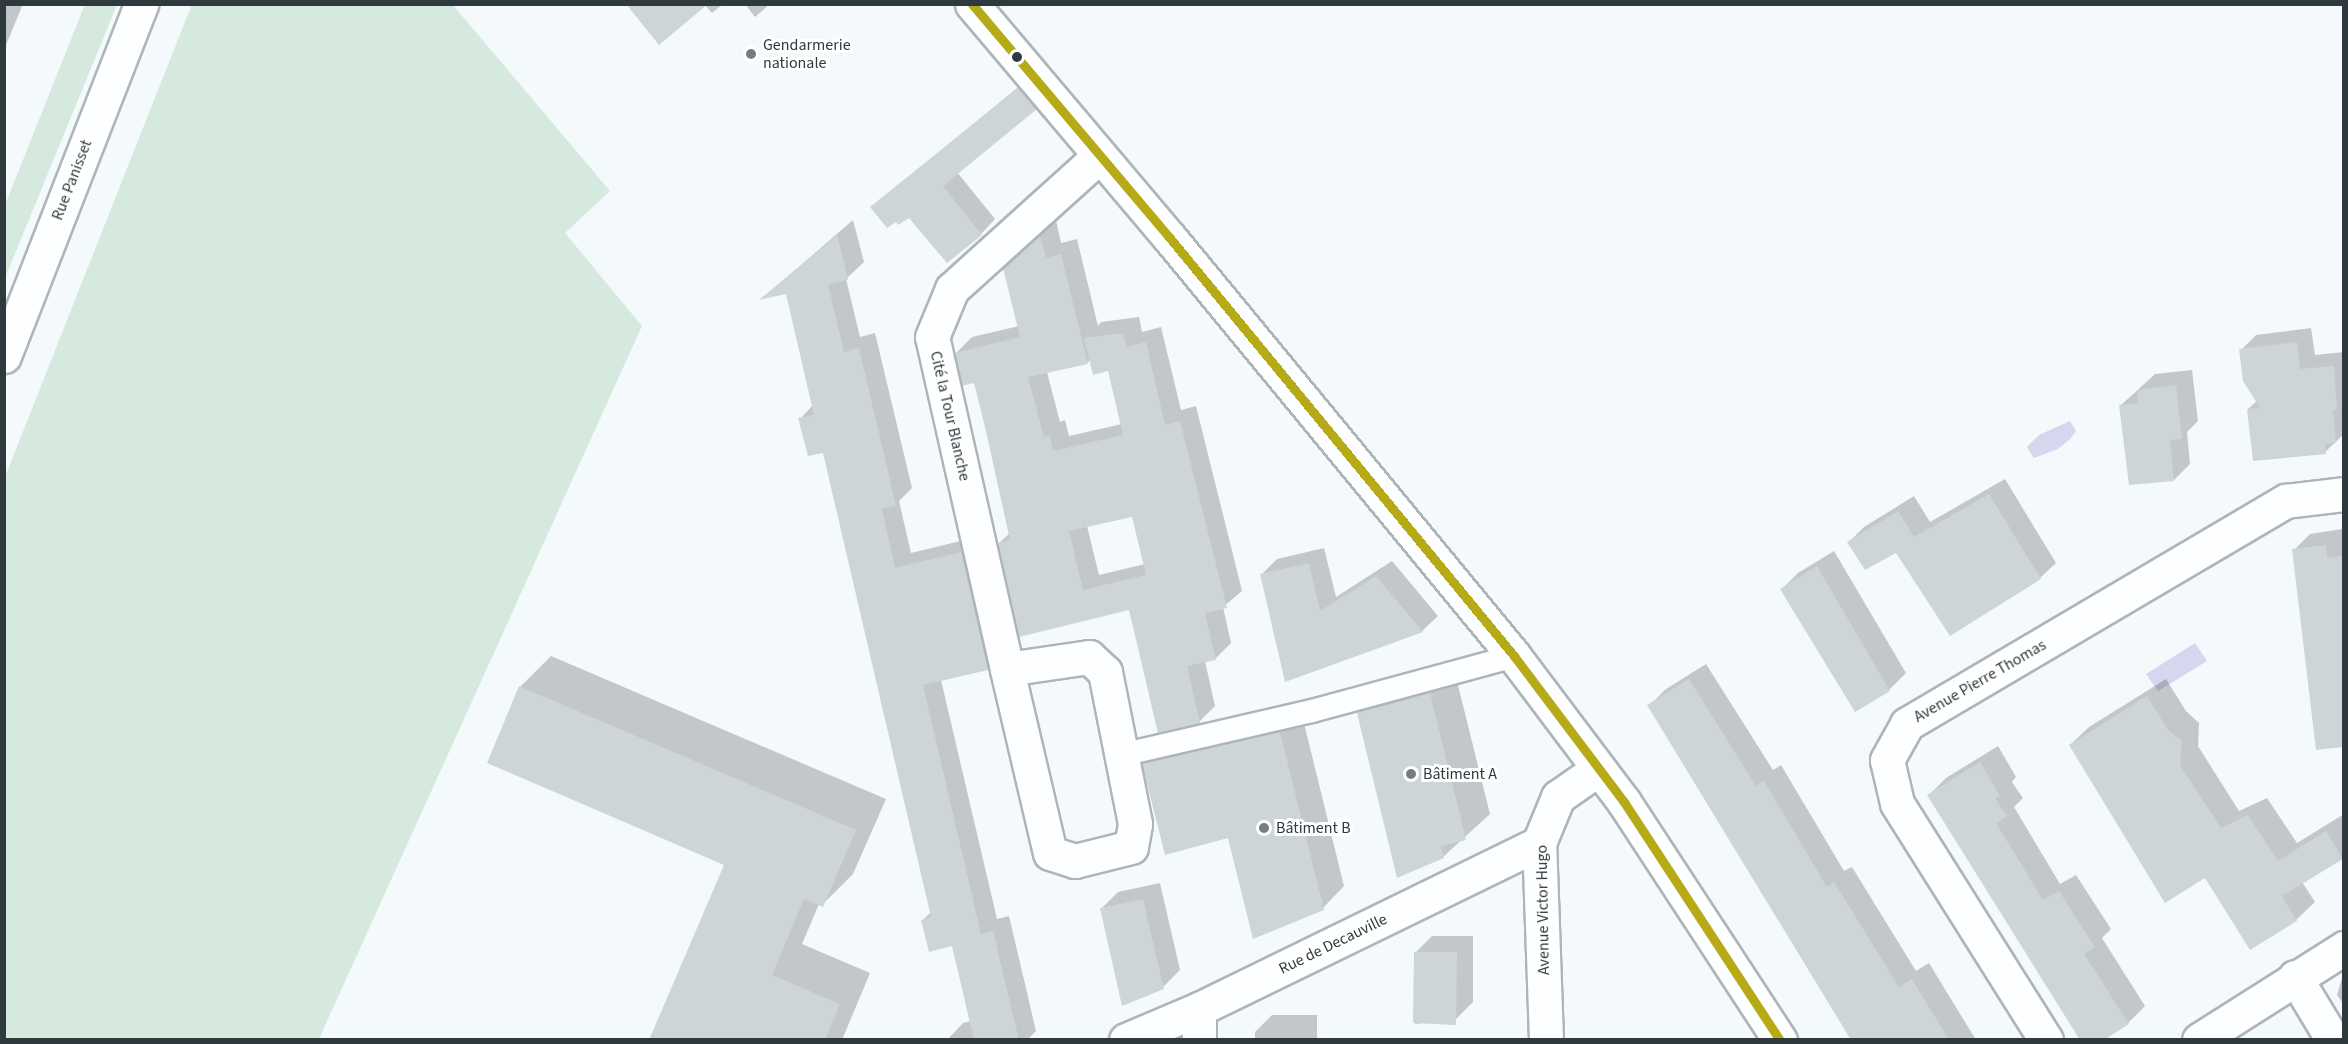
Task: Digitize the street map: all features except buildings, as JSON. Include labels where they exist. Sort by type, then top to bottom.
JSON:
[{"type":"street","name":"Rue Panisset","points":[[4,356],[11,321],[141,4]]},
{"type":"street","points":[[972,4],[1514,656],[1643,831],[1780,1040]]},
{"type":"street","name":"Cité la Tour Blanche","points":[[1007,669],[1089,657],[1105,672],[1135,824],[1131,847],[1075,861],[1050,853],[1007,669],[932,337],[952,289],[1099,156]]},
{"type":"street","name":"Avenue Pierre Thomas","points":[[2046,1040],[1898,803],[1887,760],[1907,724],[2286,501],[2343,494]]},
{"type":"street","name":"Avenue Victor Hugo","points":[[1546,1040],[1539,843],[1558,797],[1598,769]]},
{"type":"street","name":"Rue de Decauville","points":[[1126,1040],[1199,1024],[1539,843]]},
{"type":"street","points":[[2199,1040],[2343,948]]},
{"type":"street","points":[[2295,977],[2332,1040]]},
{"type":"lane","points":[[1121,755],[1312,711],[1514,656]]},
{"type":"green space","points":[[85,4],[117,5],[5,278],[5,205]]},
{"type":"green space","points":[[192,4],[453,5],[610,191],[565,233],[642,326],[319,1039],[5,1039],[5,477]]},
{"type":"water","points":[[2070,421],[2076,431],[2070,439],[2058,449],[2034,458],[2027,447],[2039,435]]},
{"type":"water","points":[[2195,643],[2207,661],[2158,691],[2146,674]]},
{"type":"transit line","points":[[972,4],[1169,237],[1514,656],[1624,802],[1780,1040]]},
{"type":"place","name":"Gendarmerie nationale","points":[[751,54]]},
{"type":"place","name":"Bâtiment A","points":[[1411,774]]},
{"type":"place","name":"Bâtiment B","points":[[1264,828]]}]
